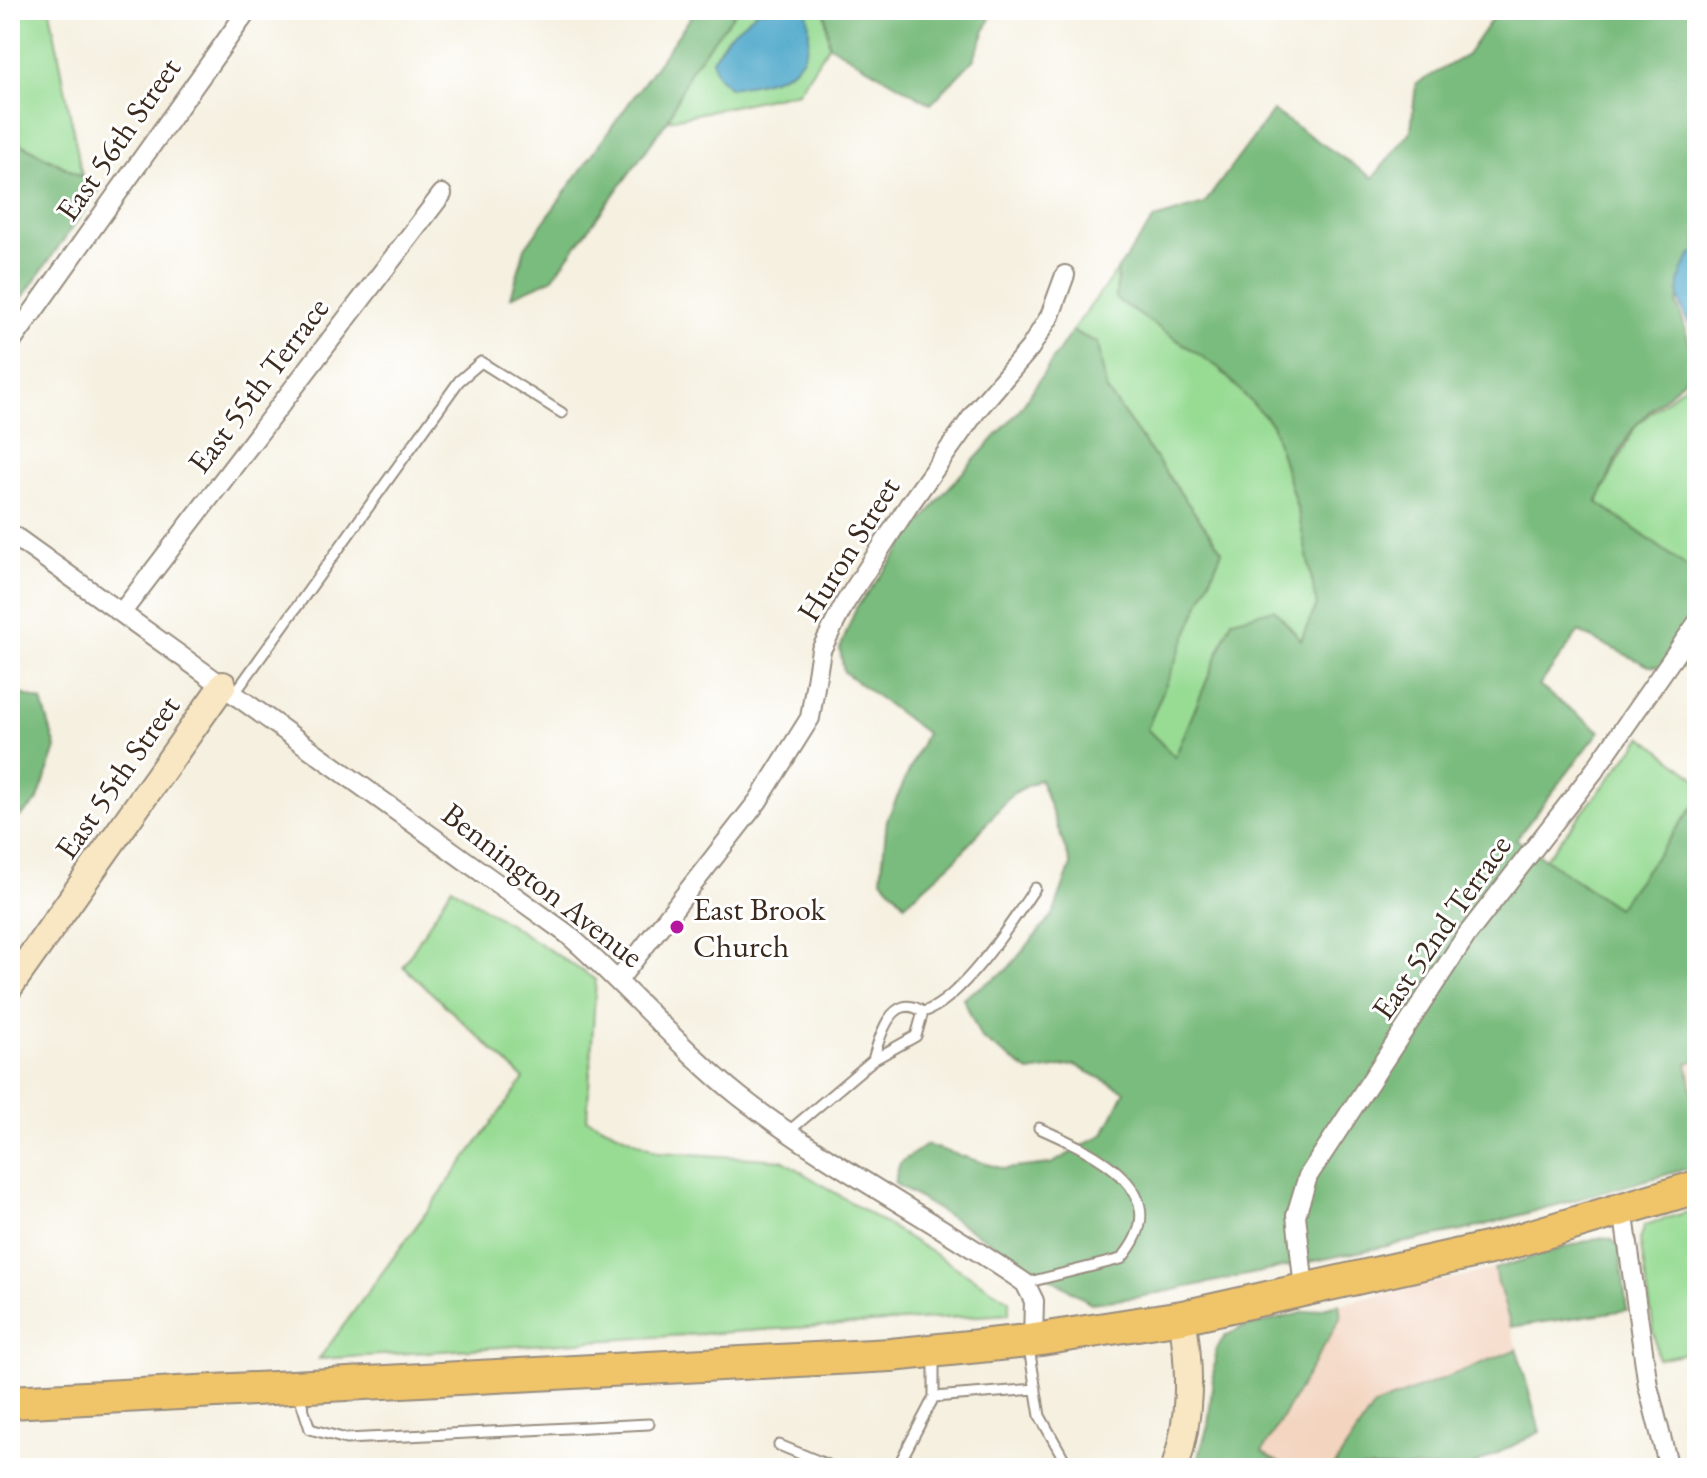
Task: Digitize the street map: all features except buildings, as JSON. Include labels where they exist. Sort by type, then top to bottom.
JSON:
[{"type":"highway","points":[[10,1402],[934,1351],[1030,1340],[1182,1317],[1495,1247],[1697,1187]]},
{"type":"street","name":"East 56th Street","points":[[10,344],[248,10]]},
{"type":"street","name":"East 55th Terrace","points":[[122,612],[442,194]]},
{"type":"street","name":"Huron Street","points":[[619,979],[758,801],[810,718],[821,650],[845,603],[909,505],[977,410],[1030,348],[1050,316],[1065,275]]},
{"type":"street","name":"Bennington Avenue","points":[[10,533],[566,933],[619,979],[669,1033],[738,1095],[1025,1283]]},
{"type":"street","name":"East 52nd Terrace","points":[[1304,1289],[1296,1215],[1308,1176],[1466,936],[1594,771],[1697,623]]},
{"type":"street","name":"East 55th Street","points":[[10,986],[229,689]]},
{"type":"street","points":[[1623,1209],[1648,1386],[1669,1468]]},
{"type":"street","points":[[1025,1283],[1034,1301],[1030,1340]]},
{"type":"street","points":[[1175,1468],[1184,1440],[1190,1395],[1189,1357],[1182,1317]]},
{"type":"lane","points":[[229,689],[459,381],[481,362],[562,413]]},
{"type":"lane","points":[[873,1060],[889,1016],[902,1007],[916,1007],[923,1012],[940,1008],[1004,935],[1035,888]]},
{"type":"lane","points":[[789,1131],[873,1060],[916,1036],[923,1012]]},
{"type":"lane","points":[[1025,1283],[1121,1259],[1139,1232],[1143,1214],[1140,1199],[1111,1167],[1077,1144],[1039,1128]]},
{"type":"lane","points":[[1030,1340],[1040,1416],[1069,1468]]},
{"type":"lane","points":[[890,1468],[899,1464],[934,1397],[934,1351]]},
{"type":"lane","points":[[296,1387],[310,1429],[346,1439],[649,1424]]},
{"type":"lane","points":[[934,1397],[1036,1389]]},
{"type":"lane","points":[[779,1445],[835,1468]]},
{"type":"shaded area","points":[[1697,1060],[1697,1117],[1687,1063]]},
{"type":"shaded area","points":[[1494,1269],[1517,1349],[1374,1406],[1333,1468],[1288,1468],[1262,1452],[1341,1317],[1339,1304]]},
{"type":"green space","points":[[22,10],[50,10],[82,176],[10,138],[10,35]]},
{"type":"green space","points":[[696,10],[737,10],[690,70],[668,120],[552,279],[511,297],[525,248]]},
{"type":"green space","points":[[737,10],[825,10],[829,45],[798,92],[668,120],[690,70]]},
{"type":"green space","points":[[825,10],[993,10],[974,59],[931,104],[829,45]]},
{"type":"green space","points":[[1498,10],[1697,10],[1697,253],[1693,253],[1677,304],[1686,330],[1690,364],[1678,385],[1631,431],[1597,502],[1697,574],[1697,668],[1649,666],[1579,632],[1539,686],[1600,731],[1516,839],[1617,908],[1697,802],[1697,1060],[1687,1063],[1697,1117],[1697,1166],[1470,1229],[1139,1297],[1091,1303],[894,1183],[900,1163],[926,1145],[1004,1169],[1051,1164],[1104,1134],[1125,1091],[1075,1065],[1029,1072],[981,1038],[963,998],[1006,971],[1053,915],[1071,865],[1040,779],[1012,794],[956,859],[905,904],[881,878],[887,820],[926,733],[844,672],[840,649],[856,608],[945,492],[1018,412],[1072,331],[1098,343],[1106,389],[1222,551],[1147,729],[1175,757],[1232,620],[1274,609],[1301,640],[1317,605],[1298,511],[1272,424],[1219,368],[1116,299],[1118,269],[1154,219],[1204,204],[1273,111],[1373,178],[1411,130],[1416,84],[1467,55]]},
{"type":"green space","points":[[10,138],[101,187],[10,315]]},
{"type":"green space","points":[[1118,269],[1116,299],[1219,368],[1272,424],[1298,511],[1317,605],[1301,640],[1232,620],[1175,758],[1146,729],[1222,551],[1106,389],[1098,343],[1072,331]]},
{"type":"green space","points":[[1697,366],[1697,574],[1597,502],[1636,425],[1691,380]]},
{"type":"green space","points":[[10,690],[42,701],[56,748],[37,802],[10,825]]},
{"type":"green space","points":[[1643,737],[1697,779],[1697,802],[1617,908],[1545,859]]},
{"type":"green space","points":[[452,887],[596,980],[587,1119],[659,1152],[782,1160],[1009,1300],[1009,1314],[319,1359],[524,1079],[403,966]]},
{"type":"green space","points":[[1697,1209],[1697,1351],[1658,1359],[1640,1240],[1645,1225]]},
{"type":"green space","points":[[1596,1238],[1611,1239],[1619,1246],[1627,1310],[1511,1327],[1494,1269]]},
{"type":"green space","points":[[1339,1304],[1341,1317],[1262,1452],[1288,1468],[1195,1468],[1208,1426],[1216,1349],[1225,1336],[1241,1328]]},
{"type":"green space","points":[[1517,1349],[1540,1432],[1468,1468],[1333,1468],[1374,1406]]},
{"type":"water","points":[[759,10],[807,10],[807,48],[792,70],[765,81],[729,88],[717,75],[712,60],[728,36]]},
{"type":"water","points":[[1693,253],[1697,253],[1697,339],[1685,317],[1679,296],[1681,276]]},
{"type":"place","name":"East Brook Church","points":[[677,927]]}]
